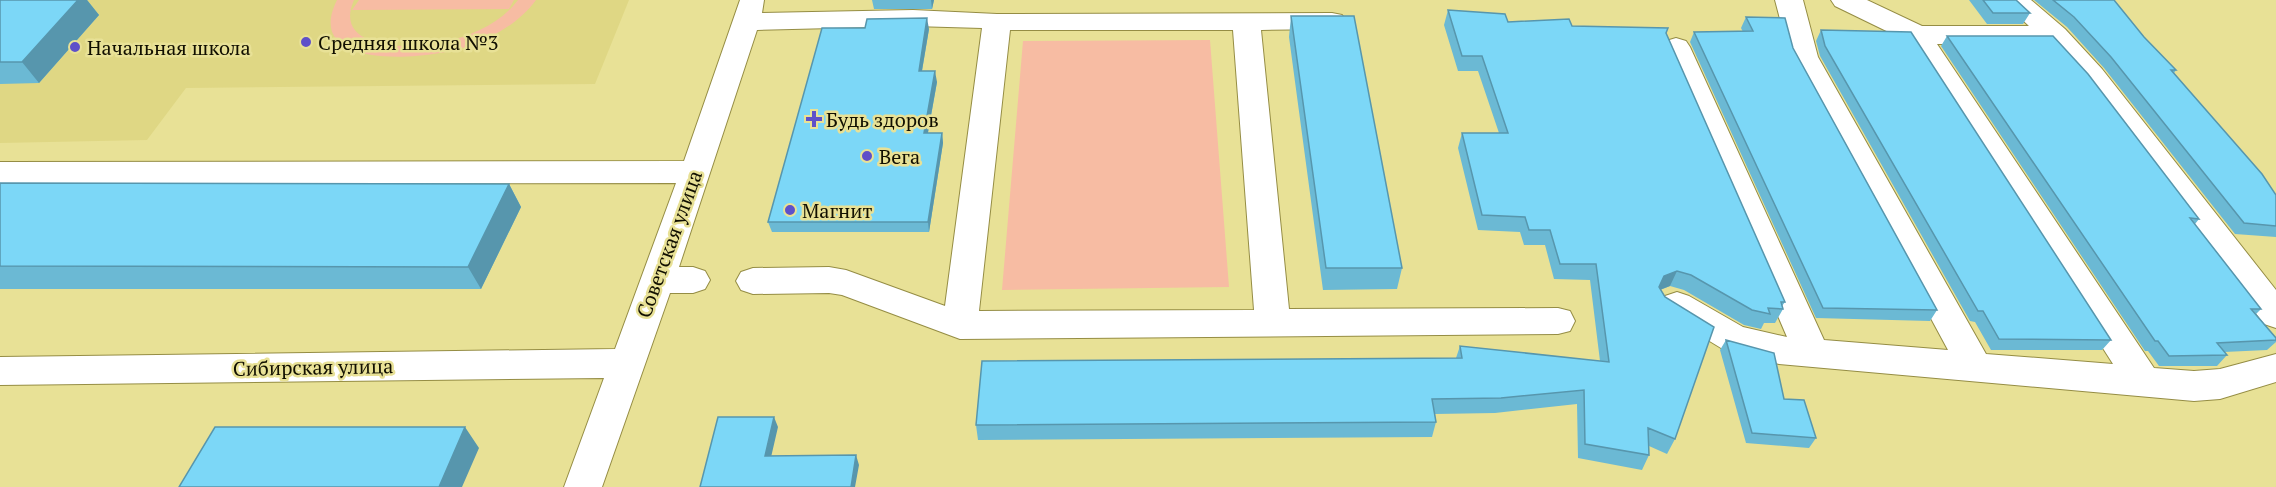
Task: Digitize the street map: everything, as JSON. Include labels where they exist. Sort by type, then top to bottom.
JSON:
[{"type":"street","points":[[1789,0],[1795,14],[1799,47],[1804,57],[1975,367]]},
{"type":"street","points":[[1845,0],[1917,34],[2055,35]]},
{"type":"street","points":[[2015,0],[2055,35],[2092,76],[2276,315]]},
{"type":"street","points":[[749,11],[913,18],[990,14],[1246,22],[1332,21]]},
{"type":"street","name":"Советская улица","points":[[583,487],[696,172],[749,11]]},
{"type":"street","points":[[960,325],[990,14]]},
{"type":"street","points":[[1246,22],[1273,323]]},
{"type":"street","points":[[1917,34],[2144,382]]},
{"type":"street","points":[[1676,46],[1812,353]]},
{"type":"street","points":[[0,173],[696,172]]},
{"type":"street","points":[[656,280],[693,280]]},
{"type":"street","points":[[753,281],[829,280],[846,283],[960,325],[1558,321]]},
{"type":"street","points":[[1671,301],[1733,338],[1779,350],[2194,386],[2220,384],[2276,368]]},
{"type":"street","name":"Сибирская улица","points":[[0,371],[627,363]]},
{"type":"shaded area","name":"Средняя школа №3","points":[[0,0],[629,0],[595,84],[186,88],[147,140],[0,143]]},
{"type":"shaded area","points":[[337,0],[354,0],[350,17],[354,29],[365,38],[397,46],[414,46],[431,45],[465,36],[494,22],[518,0],[536,0],[514,22],[469,46],[428,55],[402,57],[376,56],[353,51],[337,40],[331,24]]},
{"type":"shaded area","points":[[359,0],[514,0],[509,9],[352,10]]},
{"type":"shaded area","points":[[1210,40],[1229,287],[1002,290],[1023,41]]},
{"type":"building","points":[[0,0],[78,0],[22,62],[0,62]]},
{"type":"building","points":[[1983,0],[2016,0],[2030,13],[1993,13]]},
{"type":"building","points":[[2053,0],[2114,0],[2144,37],[2176,70],[2171,70],[2262,174],[2276,195],[2276,226],[2244,223],[2111,57],[2074,17]]},
{"type":"building","points":[[1448,10],[1505,14],[1508,22],[1569,19],[1572,26],[1668,28],[1666,33],[1785,302],[1781,302],[1783,309],[1768,308],[1770,314],[1752,310],[1691,275],[1677,271],[1664,276],[1659,287],[1665,297],[1714,327],[1675,439],[1648,428],[1649,455],[1585,444],[1584,390],[1501,398],[1432,399],[1436,422],[976,425],[982,361],[1462,358],[1460,346],[1609,362],[1596,264],[1560,264],[1550,230],[1529,230],[1525,217],[1482,215],[1462,133],[1508,133],[1482,56],[1462,56]]},
{"type":"building","points":[[1291,16],[1354,16],[1402,268],[1326,268]]},
{"type":"building","points":[[1746,17],[1785,18],[1793,48],[1937,310],[1823,308],[1694,32],[1753,31]]},
{"type":"building","name":"Вега","points":[[927,18],[919,71],[935,71],[924,133],[942,133],[928,222],[768,222],[822,28],[865,28],[867,19]]},
{"type":"building","points":[[1821,30],[1911,32],[2111,340],[1999,339],[1983,311],[1978,311],[1825,46]]},
{"type":"building","points":[[1947,36],[2053,36],[2088,74],[2199,219],[2190,218],[2261,309],[2251,309],[2276,340],[2217,343],[2227,355],[2169,356],[2158,341],[2155,341]]},
{"type":"building","points":[[0,183],[509,184],[468,267],[0,266]]},
{"type":"building","points":[[1726,340],[1774,353],[1784,399],[1804,400],[1816,438],[1752,433]]},
{"type":"building","points":[[718,417],[774,417],[765,456],[856,455],[851,487],[700,487]]},
{"type":"building","points":[[215,427],[465,427],[439,487],[179,487]]},
{"type":"place","name":"Средняя школа №3","points":[[306,42]]},
{"type":"place","name":"Начальная школа","points":[[75,47]]},
{"type":"place","name":"Будь здоров","points":[[814,119]]},
{"type":"place","name":"Вега","points":[[867,156]]},
{"type":"place","name":"Магнит","points":[[790,210]]}]
